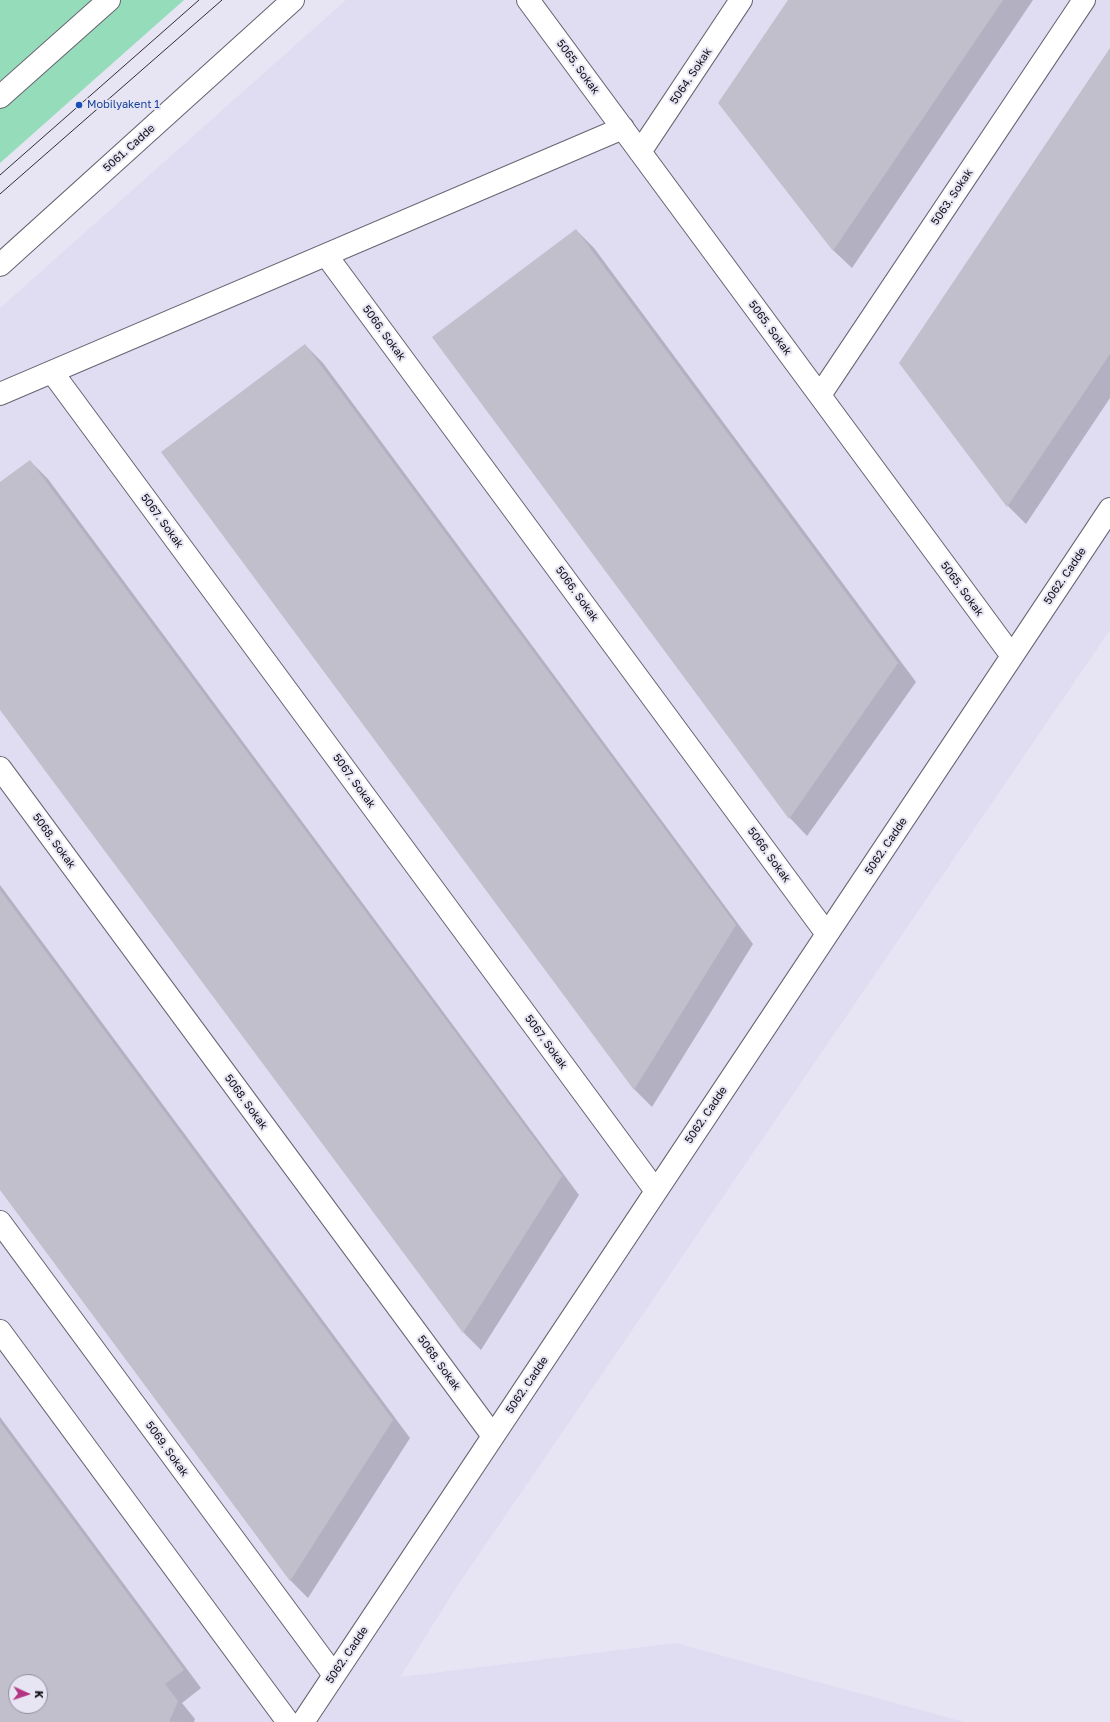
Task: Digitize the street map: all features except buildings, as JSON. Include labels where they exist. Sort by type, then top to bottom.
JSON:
[{"type":"street","points":[[0,97],[109,0]]},
{"type":"street","name":"5061. Cadde","points":[[0,264],[293,0]]},
{"type":"street","name":"5065. Sokak","points":[[528,0],[1012,656]]},
{"type":"street","name":"5064. Sokak","points":[[640,152],[741,0]]},
{"type":"street","name":"5063. Sokak","points":[[820,395],[1084,0]]},
{"type":"street","points":[[0,394],[623,128]]},
{"type":"street","name":"5066. Sokak","points":[[326,255],[827,934]]},
{"type":"street","name":"5067. Sokak","points":[[52,372],[656,1191]]},
{"type":"street","name":"5062. Cadde","points":[[303,1722],[1110,509]]},
{"type":"street","name":"5068. Sokak","points":[[0,768],[493,1436]]},
{"type":"street","name":"5069. Sokak","points":[[0,1222],[334,1675]]},
{"type":"street","points":[[0,1331],[288,1722]]},
{"type":"shaded area","points":[[346,0],[1110,0],[1110,630],[456,1588],[400,1677],[676,1643],[964,1722],[0,1722],[0,308]]},
{"type":"green space","points":[[0,0],[184,0],[0,163]]},
{"type":"tram line","points":[[0,175],[199,0]]},
{"type":"tram line","points":[[0,194],[222,0]]},
{"type":"place","name":"Mobilyakent 1","points":[[79,105]]}]
